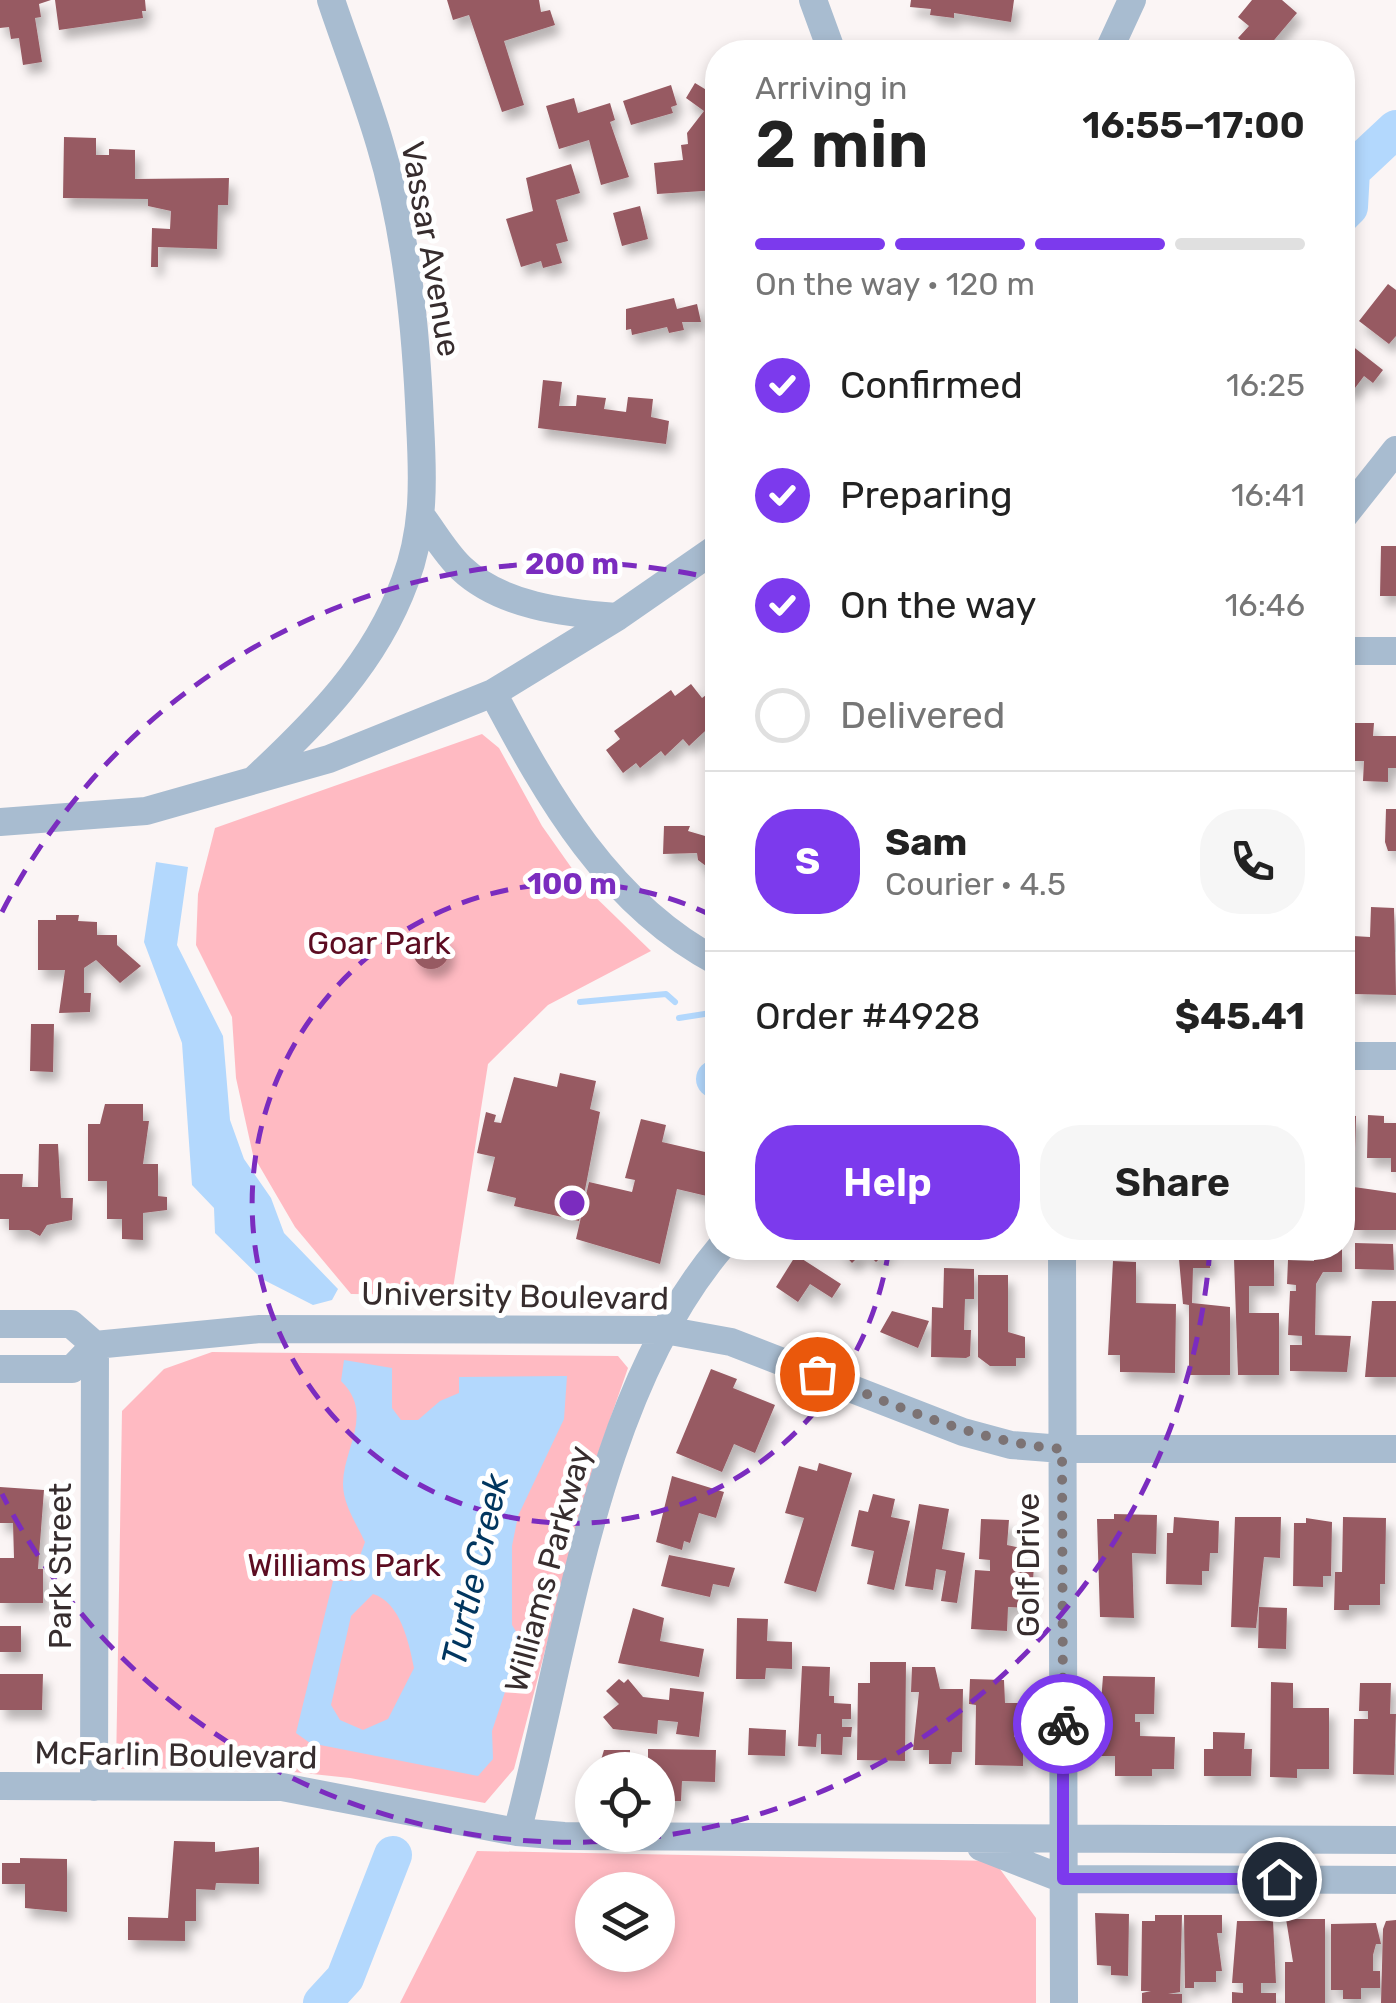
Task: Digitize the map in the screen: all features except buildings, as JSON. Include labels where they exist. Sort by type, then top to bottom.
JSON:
[{"type":"street","name":"Vassar Avenue","points":[[255,780],[342,693],[381,634],[406,579],[422,517],[417,361],[401,240],[381,146],[331,0]]},
{"type":"street","points":[[813,0],[828,40]]},
{"type":"street","points":[[1114,40],[1132,0]]},
{"type":"street","points":[[1355,502],[1396,450]]},
{"type":"street","points":[[422,517],[462,569],[512,599],[570,613],[617,617]]},
{"type":"street","points":[[0,822],[146,811],[329,759],[493,693],[617,617],[705,556]]},
{"type":"street","points":[[1355,651],[1396,651]]},
{"type":"street","points":[[493,693],[540,783],[596,860],[656,918],[705,953]]},
{"type":"street","points":[[1355,1056],[1396,1056]]},
{"type":"street","name":"Williams Parkway","points":[[516,1832],[575,1578],[620,1438],[665,1330],[694,1278],[710,1260]]},
{"type":"street","name":"Golf Drive","points":[[1062,1260],[1064,2003]]},
{"type":"street","points":[[0,1324],[71,1324],[95,1345]]},
{"type":"street","name":"University Boulevard","points":[[0,1369],[72,1369],[95,1345],[260,1329],[665,1330],[731,1342],[962,1432],[1012,1445],[1062,1449],[1396,1449]]},
{"type":"street","name":"Park Street","points":[[94,1787],[95,1345]]},
{"type":"street","name":"McFarlin Boulevard","points":[[0,1786],[311,1790],[516,1832],[564,1836],[1396,1840]]},
{"type":"street","name":"McFarlin Boulevard","points":[[946,1838],[1005,1854],[1063,1879],[1396,1880]]},
{"type":"green space","name":"Goar Park","points":[[482,734],[499,748],[542,826],[585,887],[651,951],[548,1005],[488,1064],[452,1295],[351,1294],[295,1227],[253,1155],[236,1078],[232,1017],[196,945],[198,894],[215,828]]},
{"type":"green space","name":"Williams Park","points":[[212,1352],[618,1356],[628,1368],[593,1468],[514,1769],[485,1803],[350,1778],[256,1768],[116,1769],[122,1411],[164,1369]]},
{"type":"green space","points":[[477,1851],[994,1861],[1036,1918],[1036,2003],[400,2003]]},
{"type":"water","points":[[156,862],[188,867],[177,945],[223,1036],[230,1120],[244,1159],[271,1198],[284,1233],[338,1289],[332,1300],[313,1305],[262,1279],[215,1233],[214,1208],[192,1185],[182,1043],[144,942]]},
{"type":"water","points":[[344,1360],[392,1368],[392,1408],[401,1420],[418,1420],[440,1401],[459,1393],[459,1377],[567,1376],[564,1419],[518,1516],[512,1546],[512,1625],[522,1641],[492,1731],[493,1759],[478,1776],[310,1743],[296,1733],[333,1581],[351,1581],[365,1542],[344,1491],[344,1471],[357,1419],[351,1393],[341,1381]],"holes":[[[373,1594],[382,1598],[402,1624],[414,1668],[388,1719],[363,1730],[340,1720],[331,1705],[351,1616]]]},
{"type":"waterway","name":"Turtle Creek","points":[[1355,167],[1396,129]]},
{"type":"waterway","points":[[580,1002],[666,994],[675,1002]]},
{"type":"waterway","points":[[679,1018],[705,1014]]},
{"type":"waterway","name":"Turtle Creek","points":[[322,2003],[345,1978],[393,1855]]},
{"type":"way so far","points":[[817,1374],[962,1432],[1012,1445],[1062,1449],[1063,1724]]},
{"type":"route","points":[[1063,1724],[1063,1879],[1279,1879]]}]
